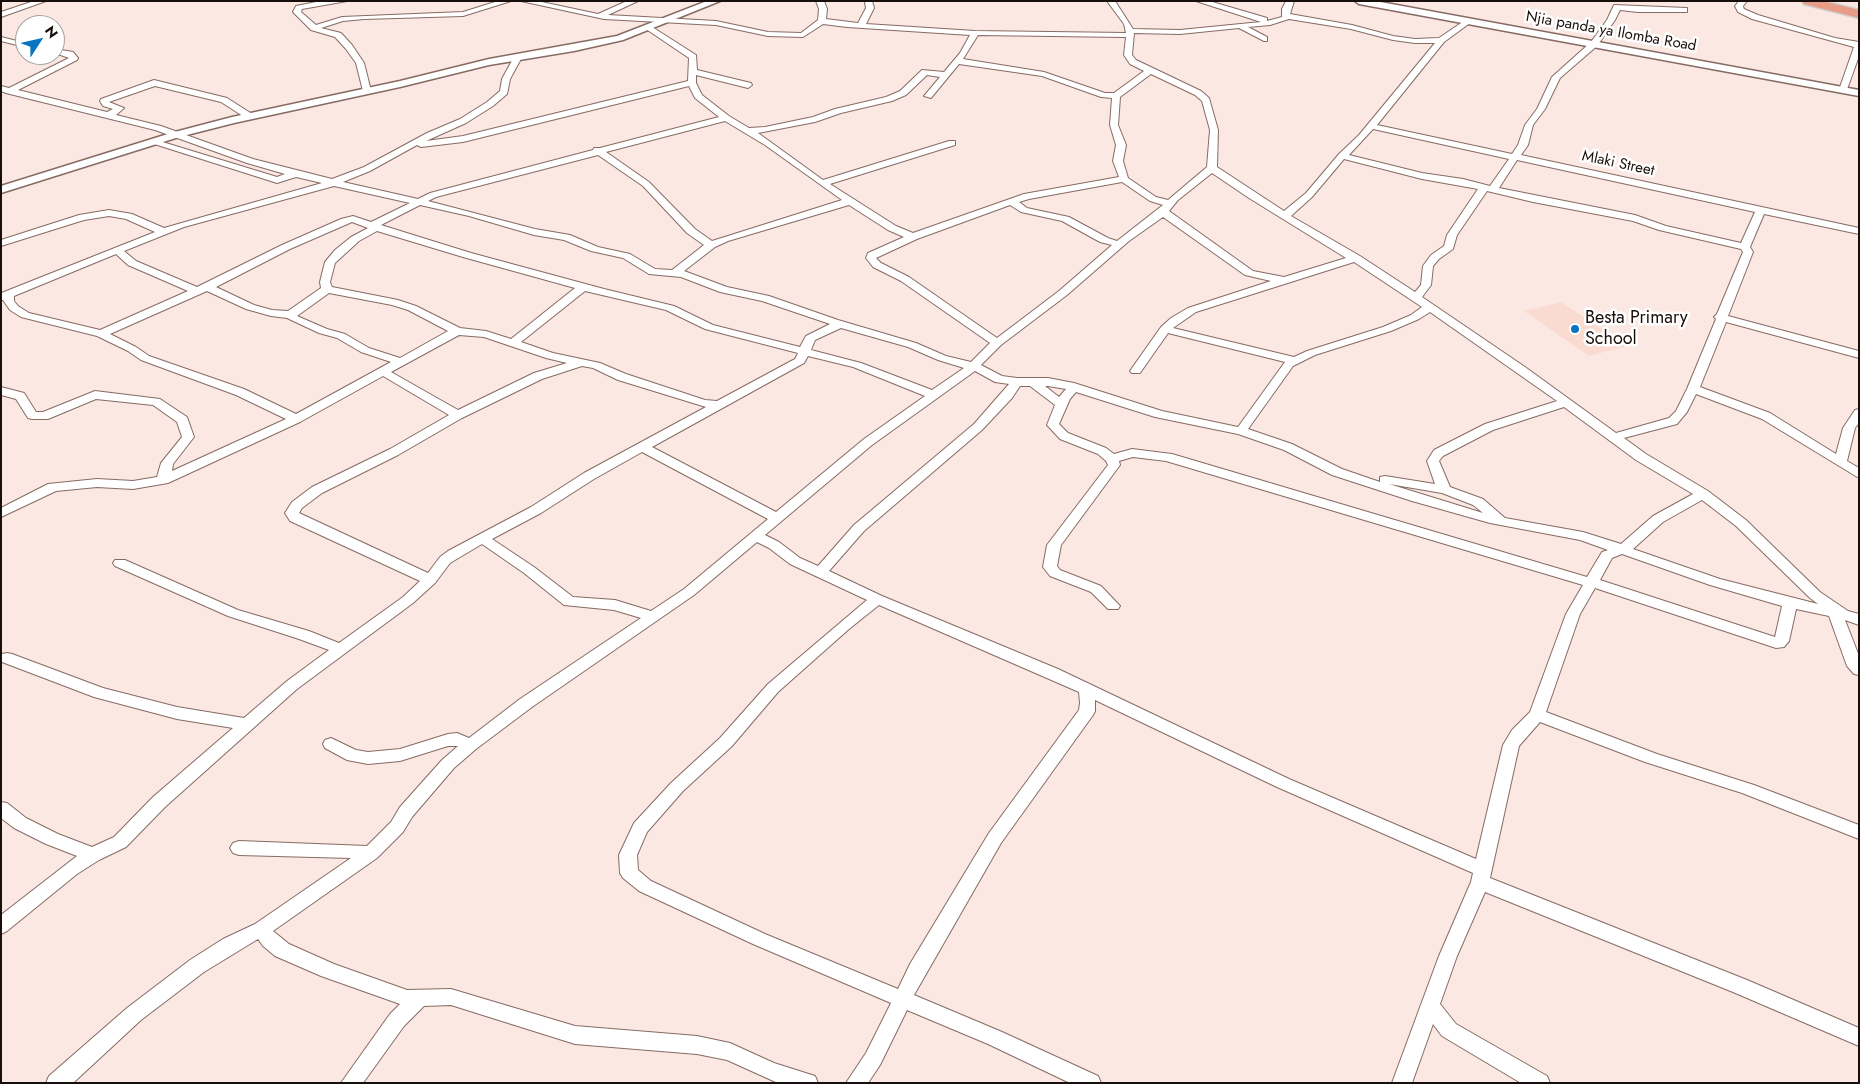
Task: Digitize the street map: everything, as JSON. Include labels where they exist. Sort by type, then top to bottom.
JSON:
[{"type":"highway","points":[[1808,1],[1859,14]]},
{"type":"street","points":[[1,15],[42,1]]},
{"type":"street","points":[[343,1],[312,4],[299,8],[297,12],[314,28],[336,34],[349,47],[360,64],[367,91]]},
{"type":"street","points":[[314,28],[342,19],[359,17],[463,14],[507,1]]},
{"type":"street","points":[[526,1],[596,16],[706,22],[768,34],[803,35],[822,21],[861,26],[975,33],[1180,32],[1272,23],[1287,16],[1352,27],[1393,38],[1415,41],[1441,40]]},
{"type":"street","points":[[596,16],[634,1]]},
{"type":"street","points":[[1,190],[175,135],[248,116],[518,57],[620,38],[716,1]]},
{"type":"street","points":[[820,1],[824,9],[822,21]]},
{"type":"street","points":[[1111,1],[1123,16],[1129,33],[1128,55],[1130,59],[1150,71],[1198,92],[1206,100],[1214,130],[1218,173]]},
{"type":"street","points":[[1200,1],[1272,23]]},
{"type":"street","points":[[1287,16],[1286,8],[1290,1]]},
{"type":"street","name":"Njia panda ya Ilomba Road","points":[[1359,1],[1859,93]]},
{"type":"street","points":[[1743,1],[1739,6],[1741,10],[1755,17],[1834,40],[1859,45],[1843,90]]},
{"type":"street","points":[[861,26],[870,8],[869,2]]},
{"type":"street","points":[[562,9],[577,3]]},
{"type":"street","points":[[1416,298],[1426,285],[1428,266],[1435,257],[1448,247],[1452,235],[1470,210],[1523,146],[1529,125],[1541,109],[1556,78],[1594,44],[1618,7],[1638,10],[1684,10]]},
{"type":"street","points":[[1286,215],[1309,195],[1342,156],[1371,126],[1441,40],[1467,21]]},
{"type":"street","points":[[1240,26],[1264,39]]},
{"type":"street","points":[[649,27],[690,53],[694,60],[692,83],[695,94],[726,118],[768,143],[822,183],[892,228],[913,236]]},
{"type":"street","points":[[928,96],[958,61],[975,33]]},
{"type":"street","points":[[1,39],[15,42]]},
{"type":"street","points":[[65,53],[70,54],[74,58],[65,64]]},
{"type":"street","points":[[296,419],[240,392],[145,358],[132,349],[101,334],[26,315],[14,308],[5,295],[118,251],[162,231],[246,205],[332,183],[366,169],[430,135],[467,118],[504,92],[508,76],[518,57]]},
{"type":"street","points":[[958,61],[1044,74],[1104,94],[1116,96],[1150,71]]},
{"type":"street","points":[[5,89],[63,65]]},
{"type":"street","points":[[693,72],[748,85]]},
{"type":"street","points":[[748,131],[765,130],[815,119],[838,111],[890,99],[903,93],[925,72],[947,75]]},
{"type":"street","points":[[107,116],[120,108],[106,104],[104,101],[156,83],[224,100],[230,106],[248,116]]},
{"type":"street","points":[[412,145],[463,139],[692,83]]},
{"type":"street","points":[[5,89],[158,128],[250,161],[296,174],[471,214],[534,232],[566,237],[595,249],[626,256],[653,272],[691,276],[736,293],[765,298],[839,324],[912,345],[942,358],[974,366],[999,379],[1017,382],[1048,382],[1074,387],[1159,414],[1241,431],[1288,447],[1325,467],[1347,476],[1449,508],[1501,521],[1563,531],[1624,549],[1714,582],[1859,620]]},
{"type":"street","points":[[1116,96],[1114,125],[1121,145],[1118,161],[1124,179],[1166,208],[1253,275],[1265,287]]},
{"type":"street","points":[[327,289],[325,282],[330,262],[339,252],[355,239],[415,202],[435,194],[597,150],[726,118]]},
{"type":"street","name":"Mlaki Street","points":[[1371,126],[1859,231]]},
{"type":"street","points":[[153,142],[277,180],[296,174]]},
{"type":"street","points":[[822,183],[952,143]]},
{"type":"street","points":[[597,150],[646,184],[691,231],[711,245]]},
{"type":"street","points":[[1342,156],[1416,175],[1635,218],[1663,228],[1745,248],[1748,252],[1681,412],[1673,421],[1660,426],[1613,437]]},
{"type":"street","points":[[56,1083],[134,1014],[197,966],[230,945],[261,929],[371,853],[397,827],[406,812],[448,764],[470,744],[526,703],[689,592],[868,442],[974,366],[997,343],[1063,293],[1118,244],[1166,208],[1200,179],[1218,173]]},
{"type":"street","points":[[1218,173],[1356,258],[1491,348],[1641,457],[1703,494],[1741,523],[1815,595],[1839,614],[1859,670]]},
{"type":"street","points":[[997,343],[905,279],[877,265],[871,258],[876,252],[913,236],[1010,201],[1027,196],[1124,179]]},
{"type":"street","points":[[675,273],[711,245],[743,233],[850,201]]},
{"type":"street","points":[[1010,201],[1024,210],[1065,218],[1102,239],[1118,244]]},
{"type":"street","points":[[835,206],[863,209]]},
{"type":"street","points":[[1745,248],[1760,211]]},
{"type":"street","points":[[1,243],[83,217],[109,213],[128,216],[162,231]]},
{"type":"street","points":[[101,334],[202,289],[261,259],[345,221],[356,220],[395,234],[583,287],[670,308],[709,327],[857,365],[934,395]]},
{"type":"street","points":[[118,251],[132,262],[250,307],[271,313],[291,315],[293,318],[323,331],[341,336],[365,350],[402,362]]},
{"type":"street","points":[[1136,371],[1175,320],[1192,310],[1356,258]]},
{"type":"street","points":[[1253,275],[1287,280]]},
{"type":"street","points":[[514,342],[583,287]]},
{"type":"street","points":[[291,315],[305,303],[327,289],[412,308],[457,331],[486,334],[514,342],[550,356],[596,365],[622,377],[711,407]]},
{"type":"street","points":[[1241,431],[1258,409],[1285,367],[1311,353],[1387,329],[1416,317],[1429,308]]},
{"type":"street","points":[[1720,317],[1859,355]]},
{"type":"street","points":[[1,926],[72,869],[93,855],[120,842],[159,802],[292,685],[408,600],[430,580],[445,560],[460,550],[536,510],[589,476],[644,448],[711,407],[800,360],[810,338],[839,324]]},
{"type":"street","points":[[1166,330],[1295,361]]},
{"type":"street","points":[[1,513],[53,488],[97,483],[133,485],[163,480],[296,419],[457,331]]},
{"type":"street","points":[[538,376],[550,356]]},
{"type":"street","points":[[430,580],[295,518],[292,513],[297,505],[317,490],[394,452],[458,415],[538,376],[579,363]]},
{"type":"street","points":[[382,371],[458,415]]},
{"type":"street","points":[[821,572],[859,528],[978,427],[1008,395],[1017,382]]},
{"type":"street","points":[[1033,382],[1061,404]]},
{"type":"street","points":[[1074,387],[1061,404],[1053,425],[1064,436],[1096,448],[1112,459],[1114,463],[1113,468],[1054,545],[1050,565],[1055,573],[1096,589],[1113,606]]},
{"type":"street","points":[[1692,389],[1758,413],[1841,461],[1859,474]]},
{"type":"street","points":[[1,391],[20,396],[32,415],[44,416],[95,395],[156,402],[183,420],[188,437],[167,463],[163,480]]},
{"type":"street","points":[[1444,489],[1433,461],[1438,452],[1488,427],[1566,402]]},
{"type":"street","points":[[1841,461],[1849,428],[1859,413]]},
{"type":"street","points":[[644,448],[776,518]]},
{"type":"street","points":[[1112,459],[1132,453],[1167,457],[1591,583],[1779,643],[1782,641],[1790,603]]},
{"type":"street","points":[[1314,461],[1398,482],[1444,489],[1478,502],[1501,521]]},
{"type":"street","points":[[1402,1083],[1448,956],[1481,876],[1511,745],[1518,734],[1537,715],[1570,622],[1607,555],[1624,549],[1658,519],[1703,494]]},
{"type":"street","points":[[755,536],[774,545],[795,561],[877,599],[1053,673],[1313,797],[1373,821],[1481,876],[1859,1037]]},
{"type":"street","points":[[483,539],[529,570],[569,602],[615,605],[654,617]]},
{"type":"street","points":[[120,563],[233,613],[340,648]]},
{"type":"street","points":[[877,599],[844,625],[773,688],[726,742],[677,788],[640,828],[628,855],[629,873],[645,886],[759,939],[995,1038],[1091,1083]]},
{"type":"street","points":[[7,658],[99,693],[178,713],[247,724]]},
{"type":"street","points":[[1086,690],[1087,711]]},
{"type":"street","points":[[856,1083],[873,1059],[884,1032],[903,1000],[916,970],[995,838],[1087,711],[1108,700]]},
{"type":"street","points":[[1537,715],[1651,758],[1748,789],[1859,832]]},
{"type":"street","points":[[331,744],[353,756],[368,758],[400,754],[448,740],[457,740],[470,744]]},
{"type":"street","points":[[1,808],[20,823],[52,839],[93,855]]},
{"type":"street","points":[[239,848],[371,853]]},
{"type":"street","points":[[261,929],[276,947],[302,959],[407,998],[441,996],[461,999],[575,1035],[697,1046],[730,1052],[770,1071],[808,1083]]},
{"type":"street","points":[[351,1083],[397,1020],[419,998]]},
{"type":"street","points":[[1430,1006],[1449,1030],[1540,1083]]},
{"type":"street","points":[[1421,1031],[1449,1030]]},
{"type":"shaded area","name":"Besta Primary School","points":[[1561,302],[1627,346],[1589,356],[1524,311]]},
{"type":"place","name":"Besta Primary School","points":[[1575,329]]}]
